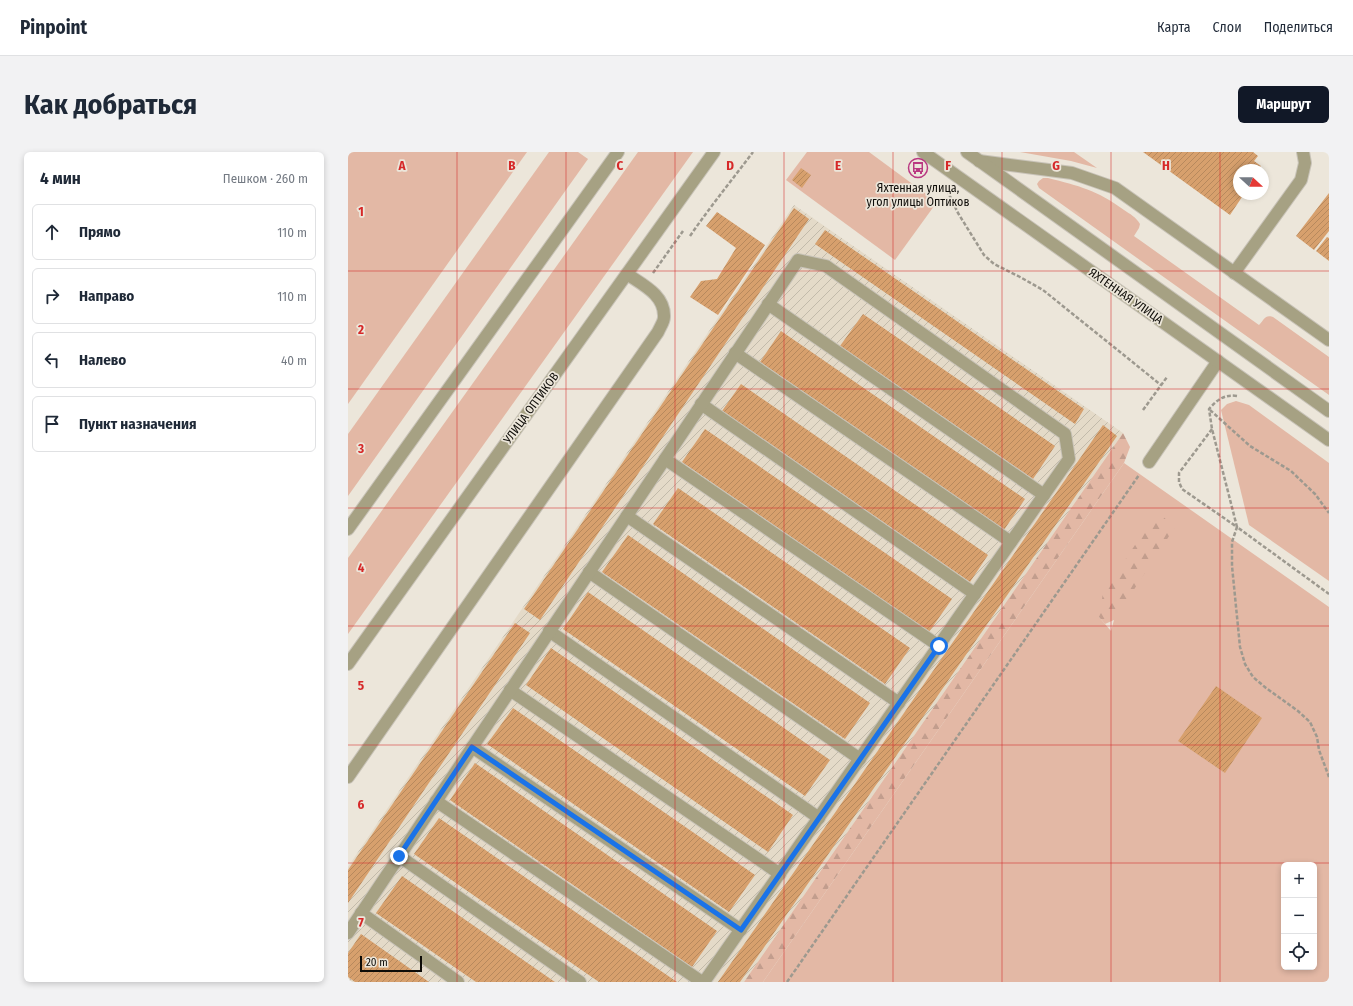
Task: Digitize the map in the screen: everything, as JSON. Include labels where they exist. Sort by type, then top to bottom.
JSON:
[{"type":"street","points":[[348,529],[618,152]]},
{"type":"street","name":"УЛИЦА ОПТИКОВ","points":[[348,664],[714,152]]},
{"type":"street","name":"ЯХТЕННАЯ УЛИЦА","points":[[924,152],[1329,440]]},
{"type":"street","name":"ЯХТЕННАЯ УЛИЦА","points":[[967,152],[1329,411]]},
{"type":"street","points":[[1234,273],[1301,180],[1305,163],[1303,152]]},
{"type":"street","points":[[979,161],[1072,173],[1115,188],[1329,340]]},
{"type":"street","points":[[348,933],[549,631],[798,260],[826,266],[1065,434],[1069,459],[741,930],[703,982],[436,801]]},
{"type":"street","points":[[348,777],[658,332],[664,318],[663,306],[658,296],[627,274]]},
{"type":"street","points":[[768,304],[1044,495]]},
{"type":"street","points":[[735,353],[1011,542]]},
{"type":"street","points":[[1149,462],[1218,362]]},
{"type":"street","points":[[701,404],[975,594]]},
{"type":"street","points":[[665,459],[939,646]]},
{"type":"street","points":[[627,516],[899,704]]},
{"type":"street","points":[[589,572],[860,759]]},
{"type":"street","points":[[549,631],[819,818]]},
{"type":"street","points":[[510,690],[780,874]]},
{"type":"street","points":[[472,747],[741,930]]},
{"type":"street","points":[[399,856],[580,982]]},
{"type":"street","points":[[361,913],[458,982]]},
{"type":"path","points":[[690,236],[711,205],[730,184],[753,152]]},
{"type":"path","points":[[946,188],[974,241],[989,260],[1043,290],[1161,385]]},
{"type":"path","points":[[644,286],[683,231]]},
{"type":"path","points":[[1143,410],[1167,377]]},
{"type":"path","points":[[1329,513],[1315,494],[1291,471],[1250,446],[1209,409],[1212,429],[1237,526],[1232,542],[1232,566],[1240,647],[1245,664],[1253,677],[1298,710],[1310,722],[1317,737],[1319,750],[1329,777]]},
{"type":"path","points":[[1212,429],[1179,473],[1179,482],[1182,488],[1237,526],[1329,594]]},
{"type":"path","points":[[786,982],[1128,491]]},
{"type":"shaded area","points":[[794,205],[1123,433],[744,982],[348,982],[348,867]]},
{"type":"green space","points":[[348,152],[527,152],[348,404]]},
{"type":"green space","points":[[549,152],[578,152],[588,159],[348,496],[348,434]]},
{"type":"green space","points":[[638,152],[693,152],[348,634],[348,558]]},
{"type":"green space","points":[[807,152],[869,152],[937,202],[895,260],[786,180]]},
{"type":"green space","points":[[1020,152],[1074,152],[1097,168],[1071,161]]},
{"type":"green space","points":[[1043,178],[1079,186],[1114,203],[1137,219],[1140,224],[1134,236],[1259,325],[1266,317],[1273,317],[1329,357],[1329,395],[1039,188],[1037,184]]},
{"type":"green space","points":[[1236,401],[1249,405],[1329,463],[1329,581],[1249,525],[1221,410],[1227,404]]},
{"type":"green space","points":[[1123,433],[1130,447],[1124,463],[763,982],[744,982]]},
{"type":"green space","points":[[1124,463],[1329,607],[1329,982],[763,982]],"holes":[[[1099,617],[1114,620],[1111,631]]]},
{"type":"green space","points":[[1161,515],[1175,527],[1114,620],[1105,624],[1099,617],[1103,593],[1141,536]]},
{"type":"building","points":[[1143,152],[1253,152],[1258,156],[1254,161],[1258,164],[1233,164],[1233,200],[1240,200],[1230,215]]},
{"type":"building","points":[[801,168],[811,175],[802,188],[792,180]]},
{"type":"building","points":[[1329,193],[1329,231],[1314,250],[1296,236]]},
{"type":"building","points":[[794,208],[809,219],[540,620],[524,609]]},
{"type":"building","points":[[717,212],[765,245],[718,315],[690,297],[701,281],[717,279],[736,248],[706,226]]},
{"type":"building","points":[[825,230],[1084,409],[1075,424],[815,244]]},
{"type":"building","points":[[1327,237],[1329,238],[1329,261],[1316,251]]},
{"type":"building","points":[[863,314],[1055,446],[1033,479],[840,346]]},
{"type":"building","points":[[781,331],[1025,499],[1004,530],[760,362]]},
{"type":"building","points":[[741,384],[988,555],[970,582],[722,411]]},
{"type":"building","points":[[1103,425],[1117,436],[740,982],[718,982]]},
{"type":"building","points":[[705,429],[952,599],[929,632],[682,462]]},
{"type":"building","points":[[678,488],[910,648],[885,684],[653,524]]},
{"type":"building","points":[[628,535],[870,703],[845,739],[602,572]]},
{"type":"building","points":[[588,592],[830,760],[805,796],[563,629]]},
{"type":"building","points":[[515,623],[530,633],[348,903],[348,870]]},
{"type":"building","points":[[551,648],[793,815],[768,852],[526,685]]},
{"type":"building","points":[[1216,686],[1262,718],[1225,773],[1178,741]]},
{"type":"building","points":[[513,708],[755,875],[729,912],[487,744]]},
{"type":"building","points":[[475,763],[717,931],[692,967],[450,800]]},
{"type":"building","points":[[439,818],[677,982],[599,982],[414,854]]},
{"type":"building","points":[[402,876],[555,982],[476,982],[376,913]]},
{"type":"building","points":[[361,934],[429,982],[355,982],[348,977],[348,953]]},
{"type":"place","name":"Яхтенная улица, угол улицы Оптиков","points":[[918,168]]},
{"type":"route","points":[[399,856],[472,747],[741,930],[939,646]]}]
